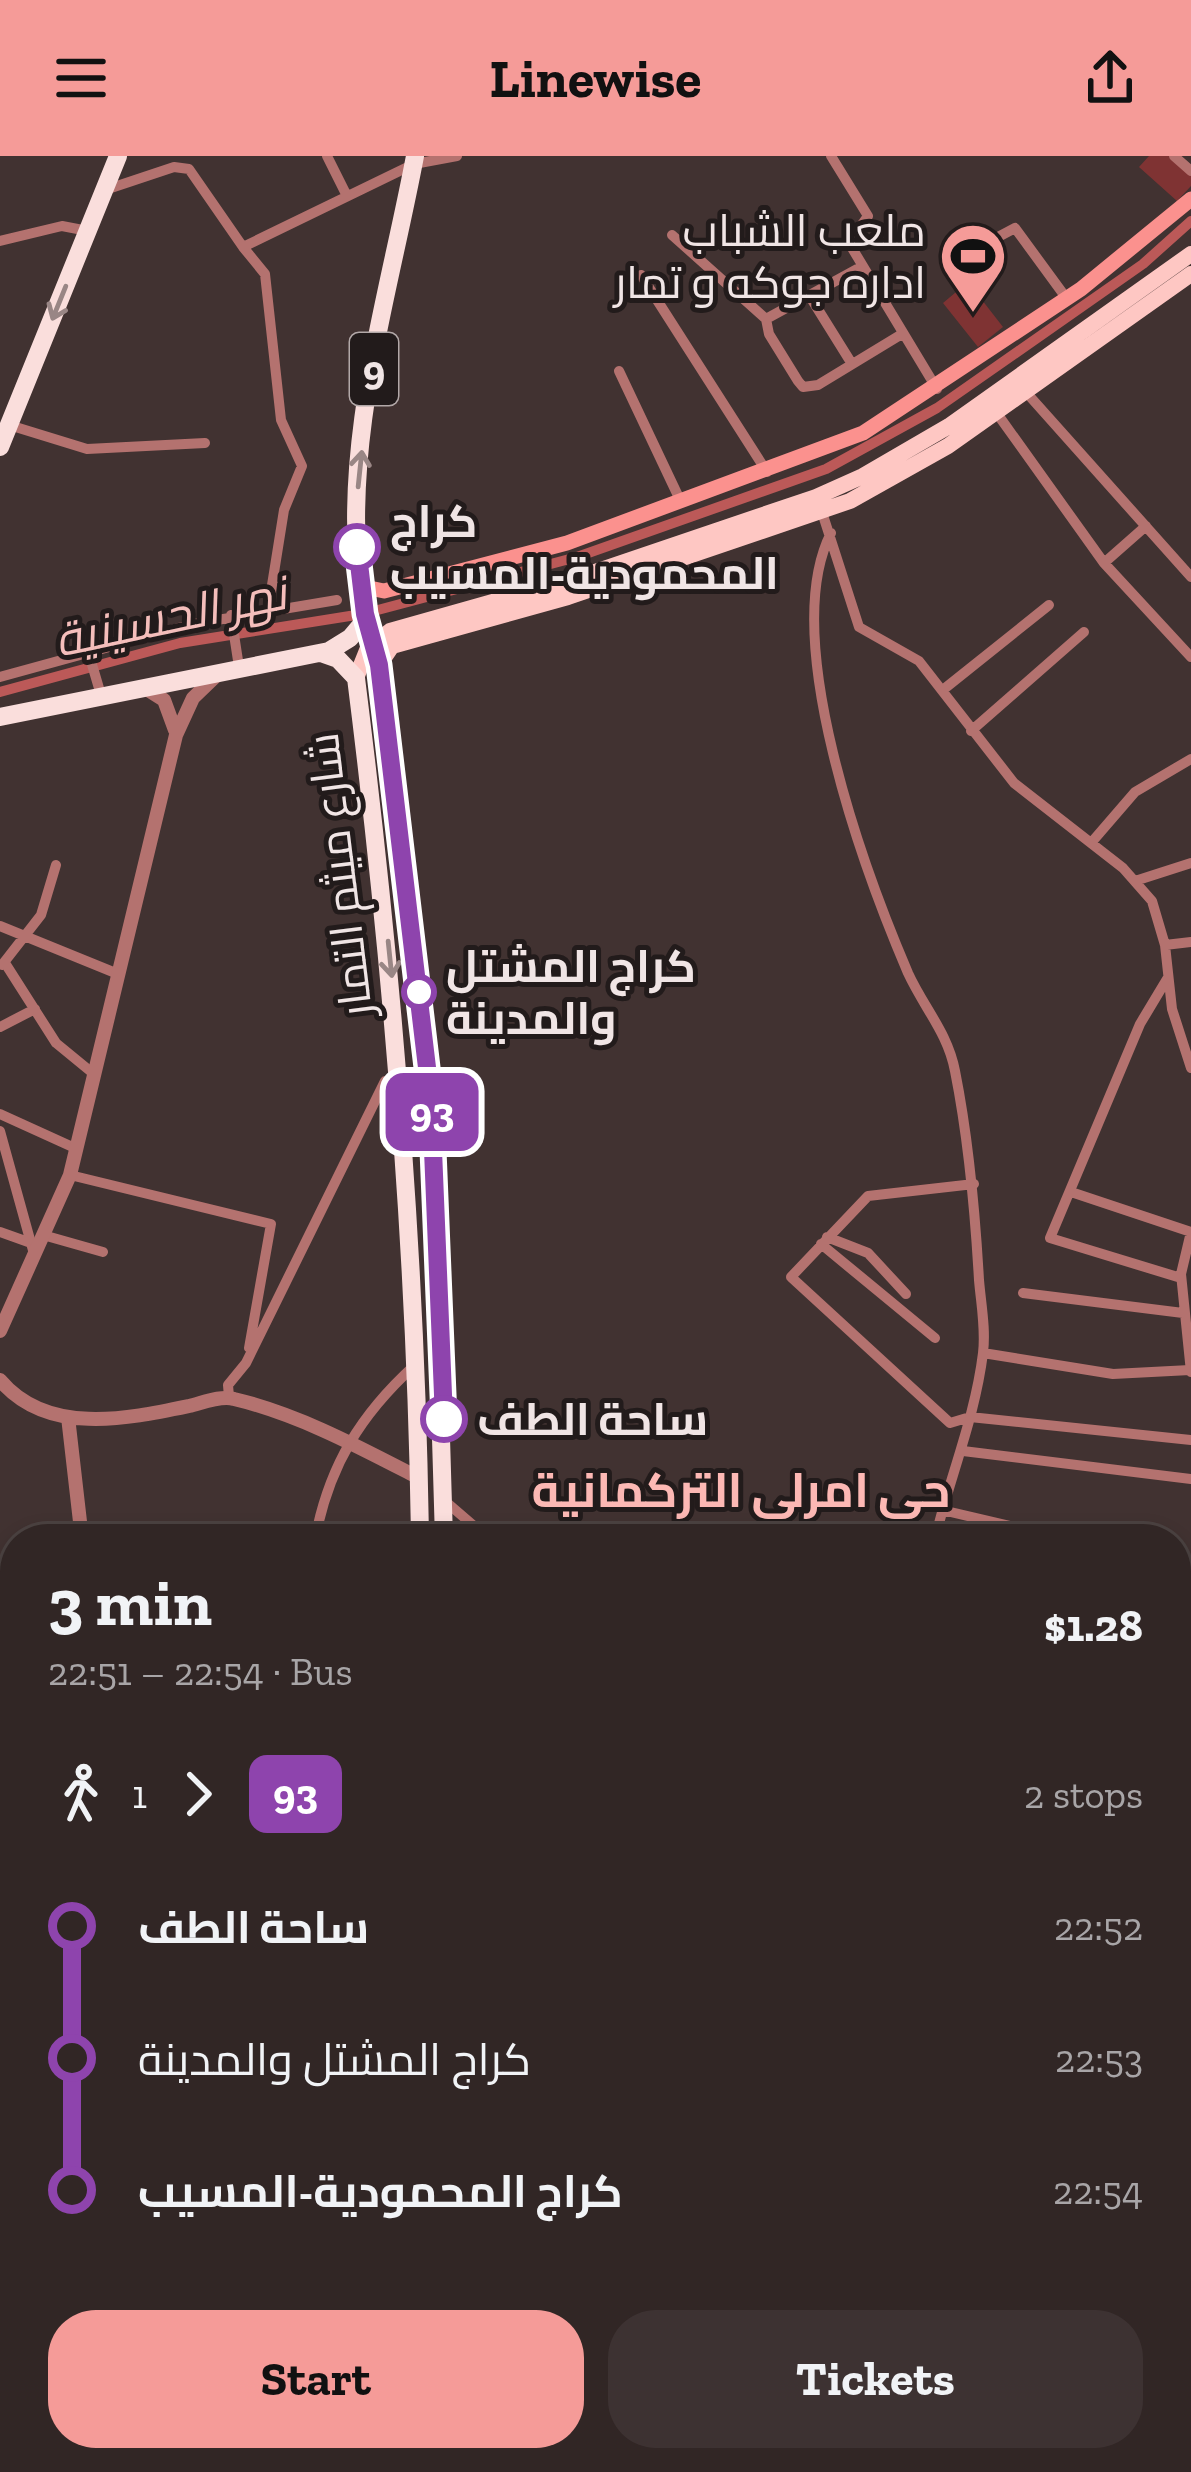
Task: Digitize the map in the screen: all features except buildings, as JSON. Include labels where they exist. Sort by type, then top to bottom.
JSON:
[{"type":"highway","points":[[0,447],[118,156]]},
{"type":"highway","name":"9","points":[[366,619],[357,501],[362,451],[414,160]]},
{"type":"highway","points":[[4,718],[99,688],[143,687],[233,664],[321,653],[344,643],[366,619]]},
{"type":"highway","name":"شارع ميثم التمار","points":[[366,619],[386,639],[379,665],[433,1137],[445,1524]]},
{"type":"highway","name":"شارع ميثم التمار","points":[[321,653],[338,659],[356,678],[401,1082],[417,1364],[420,1524]]},
{"type":"highway","points":[[403,1138],[419,1148],[433,1137]]},
{"type":"highway","points":[[406,1185],[409,1174],[419,1169],[430,1172],[435,1182]]},
{"type":"main road","points":[[360,586],[384,591],[567,543],[862,433],[937,389],[1067,299],[1191,199]]},
{"type":"main road","points":[[820,505],[949,426],[1191,254]]},
{"type":"main road","points":[[356,678],[386,639],[820,505],[904,473],[1191,274]]},
{"type":"street","points":[[327,156],[347,196]]},
{"type":"street","points":[[243,247],[414,160],[457,156]]},
{"type":"street","points":[[831,156],[868,216],[849,240],[861,267],[937,389]]},
{"type":"street","points":[[1174,156],[1191,171]]},
{"type":"street","points":[[105,190],[174,167],[189,169],[266,274],[281,420],[302,466],[284,510],[268,610]]},
{"type":"street","points":[[0,241],[62,226],[88,231]]},
{"type":"street","points":[[968,253],[1015,228],[1067,299]]},
{"type":"street","points":[[672,235],[766,319],[769,334],[803,387],[818,385],[902,334]]},
{"type":"street","points":[[766,319],[861,267]]},
{"type":"street","points":[[641,275],[766,472]]},
{"type":"street","points":[[809,295],[852,364]]},
{"type":"street","points":[[619,371],[681,502]]},
{"type":"street","points":[[1025,391],[1191,577]]},
{"type":"street","points":[[996,412],[1104,563],[1191,657]]},
{"type":"street","points":[[9,425],[87,449],[205,443]]},
{"type":"street","points":[[820,505],[859,627],[906,650],[944,689],[1014,783],[1136,881],[1152,901],[1191,1068]]},
{"type":"street","points":[[1104,563],[1146,526]]},
{"type":"street","points":[[831,533],[816,571],[814,620],[835,759],[853,835],[909,975],[941,1025],[955,1066],[974,1184],[983,1353],[963,1451],[939,1524]]},
{"type":"street","points":[[0,676],[268,610],[337,600]]},
{"type":"street","points":[[944,689],[1048,605]]},
{"type":"street","points":[[0,1331],[70,1175],[176,735],[194,698],[233,664],[232,621]]},
{"type":"street","points":[[971,731],[1084,632]]},
{"type":"street","points":[[89,657],[99,688]]},
{"type":"street","points":[[143,687],[172,710],[176,735]]},
{"type":"street","points":[[1091,843],[1135,792],[1191,759]]},
{"type":"street","points":[[1136,881],[1191,863]]},
{"type":"street","points":[[56,865],[41,915],[3,964],[56,1043],[95,1075]]},
{"type":"street","points":[[0,926],[23,940],[118,974]]},
{"type":"street","points":[[1165,945],[1191,942]]},
{"type":"street","points":[[1168,976],[1140,1024],[1050,1238],[1181,1278]]},
{"type":"street","points":[[0,1027],[35,1009]]},
{"type":"street","points":[[229,1397],[228,1385],[246,1364],[385,1081],[401,1082]]},
{"type":"street","points":[[0,1114],[77,1149]]},
{"type":"street","points":[[0,1131],[36,1244]]},
{"type":"street","points":[[70,1175],[271,1224],[246,1364]]},
{"type":"street","points":[[974,1184],[868,1196],[791,1277],[950,1423],[970,1417],[1191,1440]]},
{"type":"street","points":[[983,1353],[1114,1374],[1191,1371],[1181,1278],[1191,1232],[1071,1192]]},
{"type":"street","points":[[0,1232],[36,1244],[103,1252]]},
{"type":"street","points":[[824,1241],[868,1253],[906,1294]]},
{"type":"street","points":[[824,1241],[935,1338]]},
{"type":"street","points":[[1022,1293],[1183,1313]]},
{"type":"street","points":[[318,1524],[327,1484],[347,1441],[417,1364]]},
{"type":"street","points":[[3,1386],[68,1417],[122,1420],[229,1397],[347,1441],[419,1478]]},
{"type":"street","points":[[68,1417],[80,1524]]},
{"type":"street","points":[[963,1451],[1191,1479]]},
{"type":"street","points":[[445,1502],[471,1524]]},
{"type":"street","points":[[942,1510],[1002,1524]]},
{"type":"shaded area","points":[[1149,156],[1170,156],[1191,175],[1191,186],[1177,201],[1139,167]]},
{"type":"shaded area","name":"ملعب الشباب اداره جوكه و تمار","points":[[968,282],[1003,327],[978,347],[943,303]]},
{"type":"waterway","name":"نهر الحسينية","points":[[374,611],[577,557],[826,469],[937,408],[1143,264],[1191,221]]},
{"type":"waterway","name":"نهر الحسينية","points":[[0,692],[180,643],[356,615]]},
{"type":"bus line","name":"93","points":[[357,547],[365,614],[379,665],[427,1062],[444,1419]]},
{"type":"place","name":"ملعب الشباب اداره جوكه و تمار","points":[[973,315]]},
{"type":"place","name":"كراج المحمودية-المسيب","points":[[357,547]]},
{"type":"place","name":"كراج المشتل والمدينة","points":[[419,992]]},
{"type":"place","name":"ساحة الطف","points":[[444,1419]]},
{"type":"district","name":"حي امرلي التركمانية","points":[[741,1490]]}]
